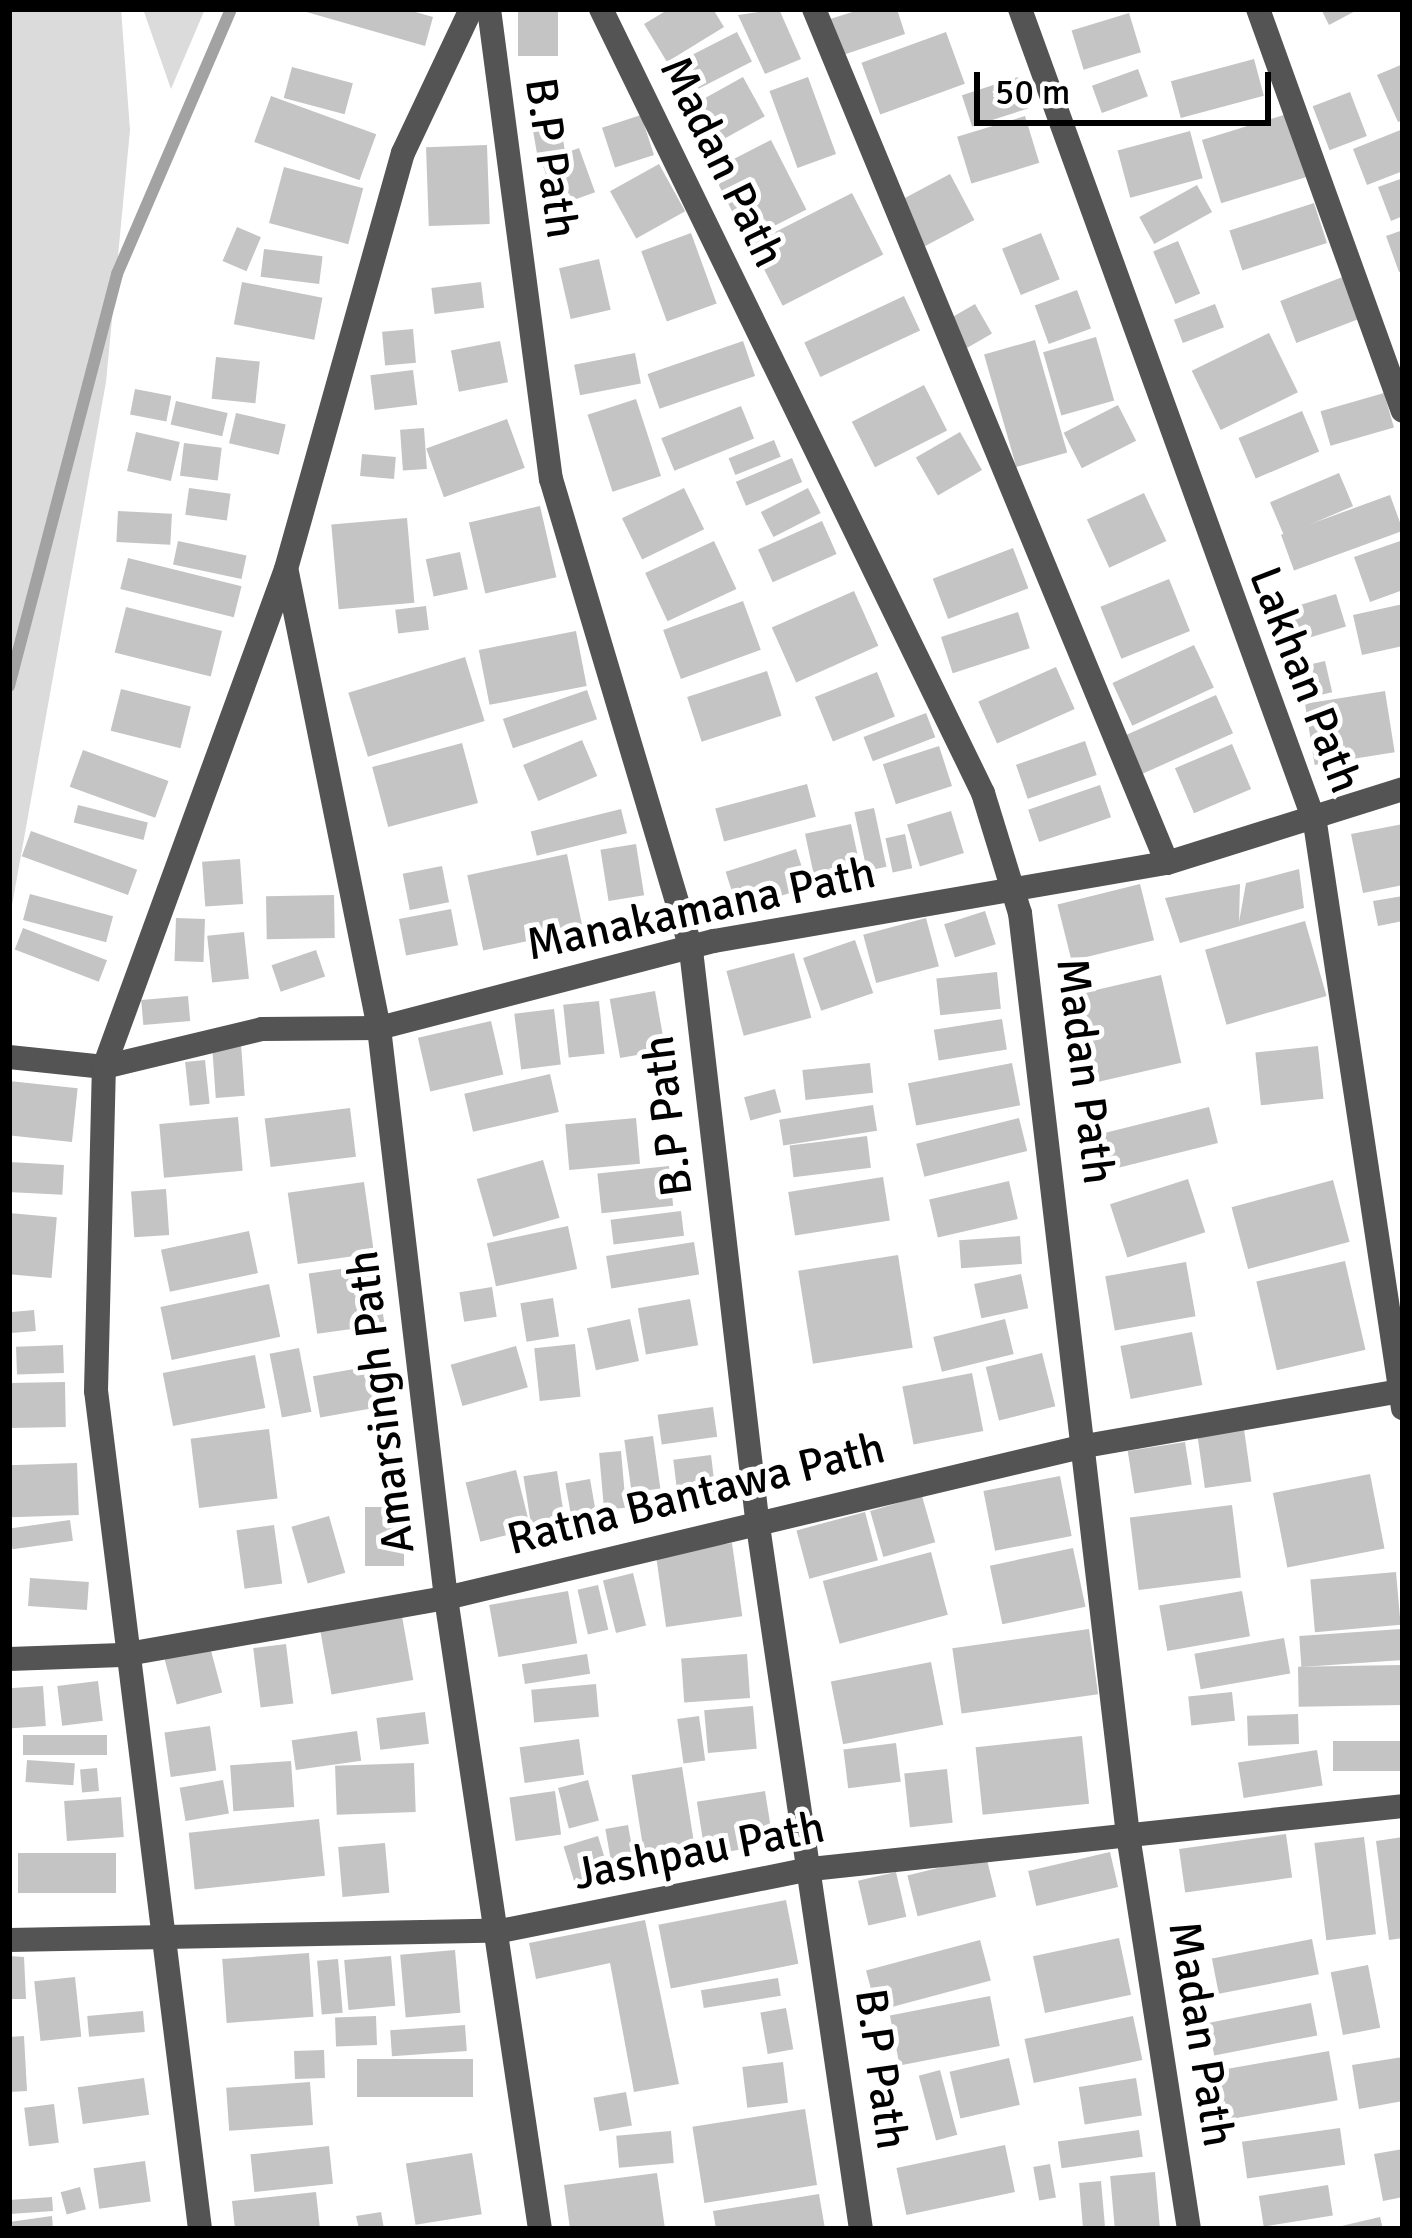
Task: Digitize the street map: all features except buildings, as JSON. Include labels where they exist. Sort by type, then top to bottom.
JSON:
[{"type":"street","points":[[200,2229],[122,1655],[96,1391],[104,1067],[286,569],[403,153],[471,9]]},
{"type":"street","name":"B.P Path","points":[[489,9],[551,479],[691,950],[757,1520],[861,2229]]},
{"type":"street","name":"Madan Path","points":[[601,9],[983,793],[1012,889],[1036,984],[1128,1835],[1189,2229]]},
{"type":"street","points":[[814,9],[1167,863]]},
{"type":"street","name":"Lakhan Path","points":[[1020,9],[1315,823],[1402,1400]]},
{"type":"street","points":[[1258,9],[1403,411]]},
{"type":"street","name":"Amarsingh Path","points":[[286,569],[379,1028],[446,1598],[500,1931],[540,2229]]},
{"type":"street","name":"Manakamana Path","points":[[9,1058],[104,1067],[262,1028],[379,1028],[691,950],[1167,863],[1315,823],[1403,789]]},
{"type":"street","name":"Ratna Bantawa Path","points":[[9,1659],[122,1655],[446,1598],[757,1520],[1084,1446],[1402,1400]]},
{"type":"street","name":"Jashpau Path","points":[[9,1940],[500,1931],[811,1869],[1403,1806]]},
{"type":"shaded area","points":[[9,9],[121,9],[130,130],[106,382],[9,922]]},
{"type":"shaded area","points":[[143,9],[205,9],[171,89]]},
{"type":"waterway","points":[[9,686],[117,274],[231,9]]}]
